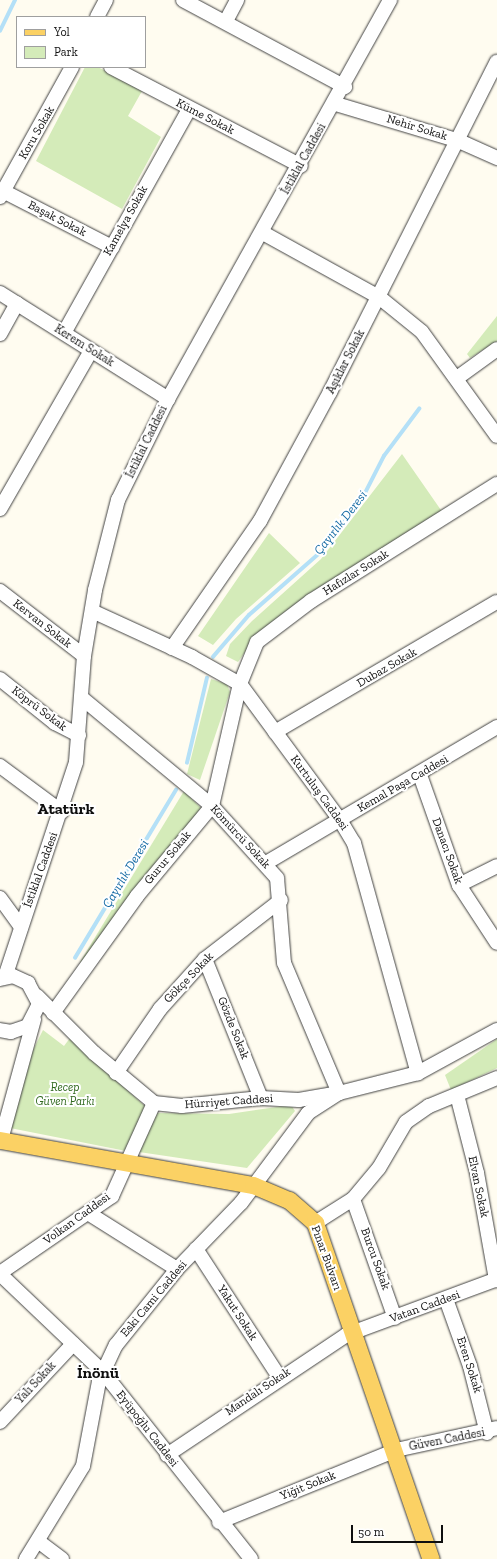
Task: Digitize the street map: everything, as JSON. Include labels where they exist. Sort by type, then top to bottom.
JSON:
[{"type":"main road","name":"Pınar Bulvarı","points":[[1,1140],[253,1185],[288,1200],[315,1223],[352,1333],[396,1450],[431,1559]]},
{"type":"street","points":[[98,16],[106,0]]},
{"type":"street","points":[[183,0],[226,21],[345,86]]},
{"type":"street","points":[[226,21],[237,0]]},
{"type":"street","name":"İstiklal Caddesi","points":[[21,927],[62,812],[79,735],[84,656],[92,611],[118,500],[168,399],[336,104],[390,0]]},
{"type":"street","name":"Aşıklar Sokak","points":[[172,648],[260,521],[379,297],[459,141],[497,62]]},
{"type":"street","name":"Koru Sokak","points":[[2,194],[71,68]]},
{"type":"street","name":"Küme Sokak","points":[[113,68],[300,166]]},
{"type":"street","name":"Nehir Sokak","points":[[336,104],[459,141],[497,158]]},
{"type":"street","name":"Kamelya Sokak","points":[[64,333],[189,109]]},
{"type":"street","name":"Başak Sokak","points":[[2,194],[112,247]]},
{"type":"street","points":[[263,233],[379,297],[422,332],[440,354],[497,436]]},
{"type":"street","name":"Kerem Sokak","points":[[0,293],[168,399]]},
{"type":"street","points":[[0,334],[17,303]]},
{"type":"street","points":[[453,373],[497,349]]},
{"type":"street","points":[[0,509],[91,350]]},
{"type":"street","name":"Hafızlar Sokak","points":[[240,684],[257,642],[311,601],[497,484]]},
{"type":"street","name":"Kervan Sokak","points":[[0,591],[84,656]]},
{"type":"street","name":"Dubaz Sokak","points":[[275,732],[497,602]]},
{"type":"street","name":"Kurtuluş Caddesi","points":[[92,611],[172,648],[240,684],[340,820],[354,843],[418,1073]]},
{"type":"street","name":"Köprü Sokak","points":[[0,679],[55,723],[79,735]]},
{"type":"street","name":"Gurur Sokak","points":[[53,1013],[136,896],[212,806],[240,684]]},
{"type":"street","name":"Kömürcü Sokak","points":[[82,698],[212,806],[266,863],[277,878],[281,900],[279,941],[284,963],[339,1093]]},
{"type":"street","name":"Kemal Paşa Caddesi","points":[[266,863],[420,775],[497,727]]},
{"type":"street","points":[[0,766],[62,812]]},
{"type":"street","name":"Danacı Sokak","points":[[420,775],[459,885],[497,942]]},
{"type":"street","points":[[459,885],[497,866]]},
{"type":"street","points":[[0,898],[21,927],[2,978],[28,982],[37,996],[53,1013],[116,1073],[154,1103]]},
{"type":"street","name":"Gökçe Sokak","points":[[116,1073],[160,1009],[205,959],[281,900]]},
{"type":"street","name":"Gözde Sokak","points":[[205,959],[261,1098]]},
{"type":"street","points":[[1,1140],[34,1019],[37,996]]},
{"type":"street","points":[[0,1030],[20,1031],[34,1019]]},
{"type":"street","name":"Hürriyet Caddesi","points":[[154,1103],[189,1105],[261,1098],[298,1100],[339,1093],[418,1073],[497,1030]]},
{"type":"street","points":[[315,1223],[353,1199],[379,1168],[406,1122],[429,1106],[497,1078]]},
{"type":"street","name":"Eski Cami Caddesi","points":[[26,1559],[83,1466],[103,1372],[131,1324],[177,1269],[253,1185],[308,1113],[339,1093]]},
{"type":"street","name":"Elvan Sokak","points":[[457,1095],[477,1173],[496,1280]]},
{"type":"street","name":"Volkan Caddesi","points":[[0,1274],[112,1196],[154,1103]]},
{"type":"street","name":"Burcu Sokak","points":[[353,1199],[395,1318]]},
{"type":"street","points":[[88,1213],[177,1269]]},
{"type":"street","name":"Yakut Sokak","points":[[196,1249],[278,1377]]},
{"type":"street","name":"Eyüpoğlu Caddesi","points":[[0,1274],[103,1372],[219,1522],[251,1559]]},
{"type":"street","name":"Vatan Caddesi","points":[[352,1333],[446,1300],[496,1280]]},
{"type":"street","name":"Eren Sokak","points":[[446,1300],[492,1431]]},
{"type":"street","name":"Mandalı Sokak","points":[[167,1455],[278,1377],[352,1333]]},
{"type":"street","name":"Yalı Sokak","points":[[0,1422],[73,1344]]},
{"type":"street","name":"Güven Caddesi","points":[[396,1450],[492,1431]]},
{"type":"street","name":"Yiğit Sokak","points":[[219,1522],[396,1450]]},
{"type":"street","points":[[38,1541],[62,1559]]},
{"type":"green space","points":[[84,68],[100,68],[142,91],[128,116],[161,137],[122,209],[36,161]]},
{"type":"green space","points":[[497,316],[497,341],[470,358],[467,354]]},
{"type":"green space","points":[[402,454],[443,513],[255,638],[238,662],[226,656],[230,644],[252,621],[321,559]]},
{"type":"green space","points":[[269,533],[300,563],[236,619],[213,645],[198,636]]},
{"type":"green space","points":[[211,679],[227,684],[230,692],[200,780],[187,774]]},
{"type":"green space","points":[[184,791],[201,808],[84,964],[80,962]]},
{"type":"green space","name":"Recep Güven Parkı","points":[[43,1030],[64,1046],[70,1038],[147,1108],[126,1151],[10,1128],[29,1058]]},
{"type":"green space","points":[[497,1039],[497,1068],[451,1090],[445,1075]]},
{"type":"green space","points":[[291,1105],[295,1111],[247,1168],[139,1152],[157,1113],[229,1114]]},
{"type":"waterway","points":[[0,31],[15,0]]},
{"type":"waterway","name":"Çayırlık Deresi","points":[[213,657],[249,615],[323,550],[362,499],[384,456],[419,409]]},
{"type":"waterway","name":"Çayırlık Deresi","points":[[187,763],[207,678]]},
{"type":"waterway","name":"Çayırlık Deresi","points":[[75,958],[176,790]]},
{"type":"district","name":"Atatürk","points":[[66,809]]},
{"type":"district","name":"İnönü","points":[[98,1373]]}]
